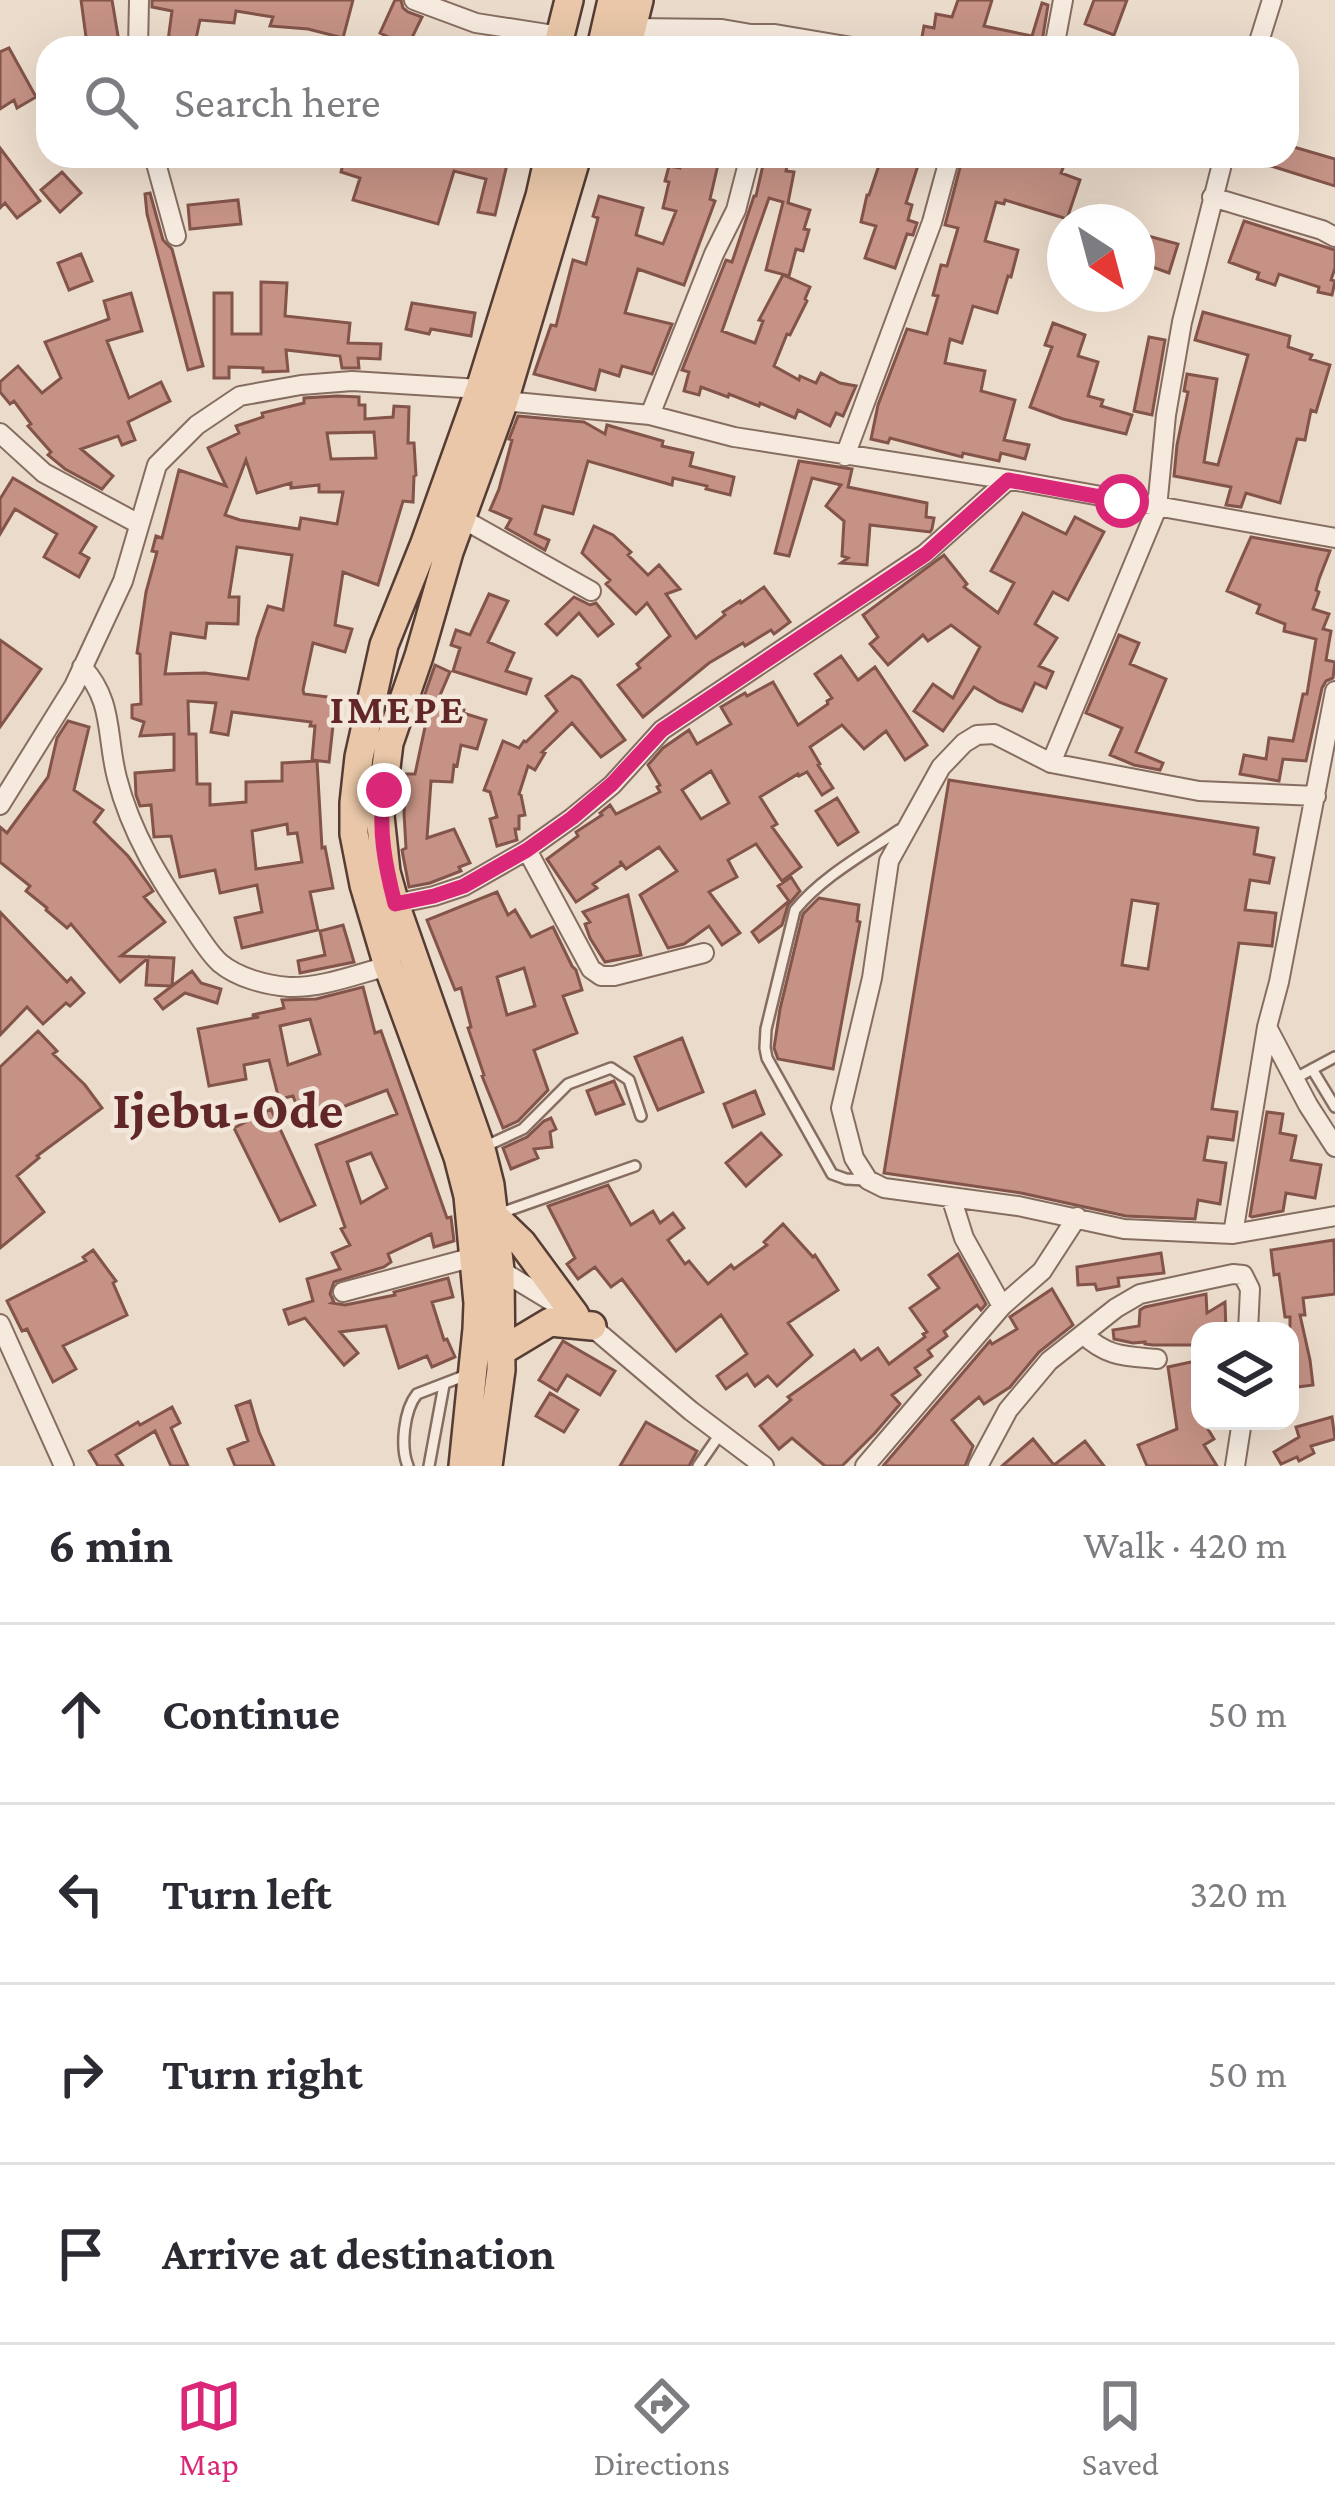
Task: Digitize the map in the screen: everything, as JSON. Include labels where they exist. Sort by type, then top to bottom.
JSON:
[{"type":"main road","points":[[565,36],[569,0]]},
{"type":"main road","points":[[568,36],[585,0]]},
{"type":"main road","points":[[604,36],[612,0]]},
{"type":"main road","points":[[488,1466],[501,1370],[500,1270],[490,1185],[395,904],[380,816],[389,743],[461,518],[560,168]]},
{"type":"main road","points":[[463,1466],[478,1303],[468,1196],[458,1156],[388,966],[354,834],[359,757],[384,644],[492,395]]},
{"type":"main road","points":[[494,1216],[522,1243],[583,1320]]},
{"type":"main road","points":[[500,1352],[550,1322],[583,1320]]},
{"type":"street","points":[[138,36],[139,0]]},
{"type":"street","points":[[414,0],[532,36]]},
{"type":"street","points":[[1056,36],[1063,0]]},
{"type":"street","points":[[1261,36],[1273,0]]},
{"type":"street","points":[[633,25],[704,27],[748,36]]},
{"type":"street","points":[[157,168],[176,236]]},
{"type":"street","points":[[650,415],[736,210],[747,168]]},
{"type":"street","points":[[845,456],[932,222],[947,168]]},
{"type":"street","points":[[1051,763],[1156,508],[1182,322],[1220,168]]},
{"type":"street","points":[[1212,197],[1335,237]]},
{"type":"street","points":[[0,805],[74,686],[123,581],[157,465],[196,425],[240,396],[352,381],[650,415],[734,437],[1335,538]]},
{"type":"street","points":[[0,433],[44,473],[139,524]]},
{"type":"street","points":[[395,904],[464,886],[527,850],[612,784],[662,730],[926,554],[1008,480]]},
{"type":"street","points":[[461,518],[591,591]]},
{"type":"street","points":[[82,667],[104,698],[116,776],[144,851],[218,962],[236,974],[286,987],[310,986],[388,966]]},
{"type":"street","points":[[1233,1234],[1267,1027],[1280,982],[1335,692]]},
{"type":"street","points":[[1316,796],[1199,791],[1051,763],[994,734],[977,735],[964,743],[941,767],[889,861],[872,978],[842,1108],[854,1158],[868,1180],[884,1188],[1076,1217],[1124,1229],[1233,1234],[1335,1216]]},
{"type":"street","points":[[527,850],[591,969],[601,976],[704,953]]},
{"type":"street","points":[[1267,1027],[1303,1074],[1335,1148]]},
{"type":"street","points":[[951,1197],[964,1238],[1002,1306]]},
{"type":"street","points":[[865,1466],[1002,1306],[1042,1271],[1076,1217]]},
{"type":"street","points":[[343,1292],[474,1257]]},
{"type":"street","points":[[500,1270],[583,1320],[764,1466]]},
{"type":"street","points":[[978,1466],[1007,1410],[1049,1361],[1140,1294],[1243,1275],[1250,1289],[1248,1322]]},
{"type":"street","points":[[0,1324],[64,1466]]},
{"type":"street","points":[[1083,1334],[1111,1354],[1157,1359]]},
{"type":"street","points":[[1235,1466],[1241,1430]]},
{"type":"lane","points":[[868,1180],[832,1174],[767,1058],[766,1029],[795,910],[803,899],[914,820]]},
{"type":"lane","points":[[1335,1057],[1303,1074],[1335,1107]]},
{"type":"lane","points":[[481,1149],[524,1129],[568,1084],[611,1068],[629,1079],[641,1116]]},
{"type":"lane","points":[[494,1216],[634,1166]]},
{"type":"lane","points":[[408,1466],[404,1459],[411,1400],[474,1372]]},
{"type":"lane","points":[[429,1466],[444,1385]]},
{"type":"lane","points":[[698,1466],[720,1434]]},
{"type":"building","points":[[81,0],[112,0],[118,36],[86,36]]},
{"type":"building","points":[[152,0],[353,0],[344,36],[270,26],[273,17],[236,11],[234,23],[200,20],[197,36],[169,36],[172,11],[152,7]]},
{"type":"building","points":[[395,0],[422,17],[413,36],[380,33]]},
{"type":"building","points":[[958,0],[992,0],[984,26],[1032,36],[922,36],[924,26],[934,28],[936,14],[952,17]]},
{"type":"building","points":[[1094,0],[1127,0],[1114,35],[1085,24]]},
{"type":"building","points":[[1042,3],[1048,5],[1043,36],[1032,36]]},
{"type":"building","points":[[9,48],[36,97],[17,108],[14,100],[0,109],[0,52]]},
{"type":"building","points":[[0,148],[40,201],[17,218],[5,203],[0,208]]},
{"type":"building","points":[[1299,148],[1335,159],[1335,186],[1278,168],[1299,168]]},
{"type":"building","points":[[342,168],[506,168],[495,215],[478,212],[486,179],[454,171],[438,224],[353,200],[360,178],[341,172]]},
{"type":"building","points":[[668,168],[717,168],[710,199],[715,201],[684,285],[638,269],[625,313],[672,324],[652,374],[622,366],[619,376],[600,370],[595,390],[534,374],[551,325],[556,326],[573,260],[586,264],[599,196],[643,208],[636,235],[663,244],[676,211],[663,208],[669,182],[665,181]]},
{"type":"building","points":[[762,168],[794,172],[788,203],[810,210],[804,229],[809,230],[803,251],[796,249],[789,276],[766,270],[783,202],[769,198],[722,331],[755,343],[763,321],[759,320],[783,275],[810,287],[774,366],[799,380],[800,376],[816,383],[821,373],[856,386],[843,416],[836,413],[830,426],[798,410],[795,418],[701,387],[699,395],[684,391],[689,372],[682,370],[726,260],[732,262]]},
{"type":"building","points":[[878,168],[917,168],[906,203],[912,205],[908,220],[917,223],[913,235],[907,234],[895,268],[865,258],[876,226],[861,222]]},
{"type":"building","points":[[960,168],[1063,168],[1061,173],[1080,180],[1072,204],[1047,204],[1047,213],[1005,200],[1004,204],[996,202],[985,241],[1018,250],[1011,277],[997,313],[973,306],[962,343],[950,339],[945,363],[985,371],[981,391],[1015,400],[1004,440],[1029,445],[1025,459],[1001,453],[999,461],[963,453],[962,457],[890,438],[888,443],[871,439],[878,405],[907,329],[927,334],[941,265],[947,266],[958,228],[945,225]]},
{"type":"building","points":[[62,172],[81,193],[60,212],[41,190]]},
{"type":"building","points":[[150,193],[163,240],[172,249],[203,366],[188,370],[147,214],[145,194]]},
{"type":"building","points":[[238,200],[241,224],[190,229],[188,205]]},
{"type":"building","points":[[1244,221],[1335,250],[1332,295],[1279,274],[1275,285],[1229,262]]},
{"type":"building","points":[[1155,238],[1178,244],[1169,273],[1155,268]]},
{"type":"building","points":[[81,254],[92,281],[69,290],[58,263]]},
{"type":"building","points":[[261,282],[287,283],[285,316],[350,323],[348,343],[381,344],[380,359],[358,358],[359,368],[342,368],[340,356],[286,350],[288,371],[229,367],[229,378],[214,378],[214,293],[232,293],[232,334],[261,334]]},
{"type":"building","points":[[131,293],[142,331],[107,341],[129,398],[161,382],[170,401],[128,422],[135,440],[122,445],[118,436],[81,449],[113,476],[102,489],[48,455],[51,452],[14,401],[10,404],[0,392],[0,382],[18,366],[42,393],[61,378],[45,342],[109,319],[104,301]]},
{"type":"building","points":[[412,303],[475,313],[471,336],[406,329]]},
{"type":"building","points":[[1203,312],[1290,336],[1288,347],[1330,365],[1316,412],[1311,410],[1305,440],[1297,439],[1280,503],[1246,493],[1241,507],[1226,505],[1231,487],[1174,476],[1187,374],[1217,379],[1204,462],[1218,465],[1248,355],[1195,340]]},
{"type":"building","points":[[1053,323],[1085,335],[1078,356],[1098,362],[1088,396],[1103,400],[1101,406],[1132,415],[1126,434],[1030,407],[1052,347],[1045,345]]},
{"type":"building","points":[[1149,337],[1165,340],[1152,415],[1134,411]]},
{"type":"building","points":[[359,397],[359,405],[365,405],[365,419],[393,417],[394,406],[409,407],[408,443],[414,443],[416,475],[413,502],[403,501],[378,585],[343,572],[335,625],[352,629],[345,652],[313,643],[303,690],[304,694],[336,698],[329,762],[312,760],[315,726],[311,722],[232,712],[228,735],[211,732],[216,703],[188,701],[189,734],[196,734],[197,784],[210,784],[210,805],[246,802],[246,782],[282,781],[282,763],[317,761],[322,848],[333,888],[310,892],[318,930],[242,948],[235,918],[262,912],[257,885],[220,893],[215,870],[180,877],[171,836],[154,837],[151,805],[140,806],[136,795],[135,773],[174,770],[174,734],[140,736],[144,722],[132,718],[132,705],[141,704],[137,653],[157,552],[152,551],[156,536],[162,538],[179,470],[226,486],[208,448],[239,433],[236,426],[263,417],[262,413],[304,403],[304,398]],"holes":[[[374,432],[376,458],[331,459],[327,433]],[[246,460],[257,493],[291,483],[291,488],[319,485],[319,492],[343,492],[337,524],[301,518],[299,529],[225,515]],[[237,547],[292,555],[283,610],[268,606],[248,679],[165,674],[171,633],[205,638],[207,623],[238,624],[239,597],[229,597]],[[287,824],[288,834],[297,833],[302,862],[256,869],[252,831]]]},
{"type":"building","points":[[518,416],[584,422],[605,434],[607,425],[663,441],[662,446],[693,453],[690,466],[734,477],[730,495],[673,478],[672,485],[588,461],[573,514],[543,506],[535,534],[549,540],[545,550],[506,528],[511,519],[490,510]]},
{"type":"building","points":[[799,461],[852,469],[848,487],[927,503],[926,517],[934,518],[932,529],[870,525],[867,565],[841,563],[848,558],[842,556],[844,521],[826,506],[841,485],[812,478],[789,556],[775,553]]},
{"type":"building","points":[[13,478],[96,527],[80,553],[89,558],[79,577],[44,557],[57,534],[15,509],[0,534],[0,499]]},
{"type":"building","points":[[1023,513],[1066,534],[1075,517],[1104,532],[1068,600],[1053,592],[1035,624],[1057,638],[1039,666],[1053,672],[1046,688],[1035,683],[1022,711],[974,687],[943,731],[914,711],[933,684],[953,698],[980,647],[951,625],[928,641],[923,635],[888,665],[870,644],[878,637],[863,615],[944,555],[967,584],[964,587],[998,613],[1014,583],[991,571]]},
{"type":"building","points":[[594,526],[613,535],[648,575],[659,565],[680,589],[666,594],[696,638],[723,612],[764,587],[790,622],[709,663],[643,717],[618,685],[670,636],[647,603],[636,614],[582,553]]},
{"type":"building","points":[[1251,537],[1330,551],[1313,609],[1329,614],[1323,629],[1331,631],[1326,660],[1335,662],[1333,678],[1322,688],[1306,761],[1283,759],[1279,781],[1240,774],[1244,755],[1266,759],[1269,738],[1293,741],[1316,639],[1284,631],[1285,624],[1257,613],[1260,605],[1227,591]]},
{"type":"building","points":[[489,594],[508,601],[488,642],[514,653],[506,671],[531,679],[526,694],[453,671],[460,648],[451,645],[456,630],[470,635]]},
{"type":"building","points":[[574,597],[596,603],[613,624],[598,636],[579,613],[557,635],[546,624]]},
{"type":"building","points":[[1119,635],[1139,643],[1130,664],[1166,679],[1136,752],[1163,763],[1160,770],[1110,755],[1122,728],[1086,713]]},
{"type":"building","points":[[0,640],[41,669],[0,727]]},
{"type":"building","points":[[841,656],[858,680],[875,667],[927,745],[905,760],[886,731],[864,749],[842,725],[810,747],[833,788],[822,795],[807,772],[760,797],[777,824],[772,827],[801,867],[782,881],[756,844],[728,860],[737,877],[709,892],[740,933],[722,945],[709,926],[684,944],[668,948],[640,895],[677,871],[659,847],[626,869],[620,861],[621,865],[593,884],[597,888],[576,902],[547,859],[610,805],[616,814],[660,792],[648,765],[663,748],[689,730],[697,744],[731,724],[721,707],[773,682],[798,725],[832,698],[815,674]],"holes":[[[711,771],[729,803],[701,819],[682,790]]]},
{"type":"building","points":[[435,665],[450,672],[438,700],[486,720],[477,749],[461,745],[452,782],[431,781],[427,838],[454,829],[470,863],[459,867],[461,871],[409,887],[402,850],[406,848],[406,774],[415,774],[428,713],[419,711]]},
{"type":"building","points":[[572,676],[580,680],[625,740],[601,757],[572,723],[542,752],[535,770],[528,766],[519,794],[525,815],[519,816],[517,840],[497,846],[490,819],[497,817],[490,792],[484,790],[503,741],[519,748],[526,742],[557,711],[546,696]]},
{"type":"building","points":[[68,721],[89,727],[74,790],[103,810],[94,822],[147,882],[153,891],[144,897],[165,922],[121,956],[174,958],[172,986],[146,985],[148,958],[120,982],[71,924],[67,928],[46,910],[26,891],[30,886],[0,862],[0,827],[7,833],[48,777],[57,738]]},
{"type":"building","points":[[949,780],[1258,828],[1254,854],[1274,858],[1269,883],[1250,880],[1245,910],[1276,913],[1272,946],[1239,943],[1212,1109],[1237,1112],[1233,1140],[1208,1137],[1204,1160],[1226,1163],[1220,1204],[1198,1200],[1195,1219],[1126,1216],[1021,1193],[884,1173]],"holes":[[[1132,900],[1158,904],[1148,969],[1122,965]]]},
{"type":"building","points":[[837,798],[858,832],[838,845],[816,811]]},
{"type":"building","points":[[791,877],[800,891],[788,905],[782,925],[759,942],[752,932],[789,901],[778,886]]},
{"type":"building","points":[[497,892],[508,915],[515,910],[531,937],[553,927],[576,970],[582,990],[563,996],[577,1033],[534,1050],[548,1090],[518,1121],[503,1128],[482,1076],[461,988],[455,990],[427,920]],"holes":[[[524,968],[535,1006],[507,1015],[497,977]]]},
{"type":"building","points":[[628,895],[641,955],[605,962],[590,938],[585,924],[590,922],[583,912]]},
{"type":"building","points":[[819,898],[859,905],[860,922],[833,1069],[778,1059],[774,1048],[803,914]]},
{"type":"building","points":[[0,912],[67,982],[71,978],[84,993],[43,1024],[27,1007],[0,1035]]},
{"type":"building","points":[[343,925],[354,962],[300,973],[298,961],[325,955],[320,931]]},
{"type":"building","points":[[192,971],[201,983],[221,989],[217,1003],[185,993],[163,1009],[155,999]]},
{"type":"building","points":[[363,987],[375,1033],[381,1031],[447,1218],[451,1217],[454,1241],[434,1247],[431,1234],[388,1254],[391,1262],[384,1267],[334,1282],[332,1303],[345,1305],[395,1295],[448,1278],[453,1297],[432,1302],[455,1357],[432,1367],[427,1356],[399,1368],[386,1326],[340,1332],[358,1353],[344,1365],[305,1318],[289,1324],[284,1310],[313,1301],[307,1279],[340,1269],[332,1253],[350,1245],[316,1145],[397,1114],[387,1090],[303,1122],[293,1096],[279,1099],[269,1060],[244,1065],[246,1079],[209,1086],[198,1029],[259,1017],[252,1015],[284,1008],[282,1000],[316,999]],"holes":[[[310,1019],[320,1054],[288,1065],[280,1026]],[[371,1153],[387,1188],[361,1203],[347,1162]]]},
{"type":"building","points":[[38,1031],[102,1108],[17,1176],[44,1212],[0,1248],[0,1067]]},
{"type":"building","points":[[682,1038],[703,1092],[658,1110],[635,1057]]},
{"type":"building","points":[[614,1081],[624,1104],[596,1114],[587,1091]]},
{"type":"building","points":[[755,1091],[764,1114],[733,1127],[724,1104]]},
{"type":"building","points":[[271,1109],[315,1205],[280,1221],[234,1128]]},
{"type":"building","points":[[1267,1112],[1283,1114],[1280,1133],[1296,1136],[1291,1160],[1321,1165],[1315,1198],[1286,1193],[1283,1211],[1252,1217],[1250,1216]]},
{"type":"building","points":[[551,1118],[556,1129],[550,1132],[552,1147],[534,1149],[538,1158],[511,1169],[503,1148]]},
{"type":"building","points":[[761,1133],[781,1155],[746,1186],[726,1163]]},
{"type":"building","points":[[608,1185],[631,1225],[653,1211],[660,1223],[673,1213],[684,1228],[668,1240],[708,1284],[767,1245],[764,1242],[783,1224],[815,1255],[838,1290],[788,1323],[812,1355],[777,1386],[768,1376],[755,1386],[747,1374],[726,1389],[717,1376],[747,1354],[721,1315],[676,1351],[622,1279],[611,1287],[595,1267],[578,1279],[567,1264],[575,1258],[548,1206]]},
{"type":"building","points":[[1334,1240],[1335,1294],[1303,1298],[1305,1315],[1300,1315],[1313,1385],[1299,1387],[1299,1322],[1285,1317],[1271,1250]]},
{"type":"building","points":[[93,1250],[116,1281],[127,1315],[63,1346],[76,1369],[53,1382],[7,1301],[86,1261],[83,1257]]},
{"type":"building","points":[[1161,1253],[1164,1273],[1118,1278],[1119,1286],[1097,1290],[1095,1284],[1078,1285],[1077,1267]]},
{"type":"building","points":[[958,1254],[986,1304],[981,1310],[977,1305],[944,1331],[947,1336],[928,1350],[932,1356],[915,1368],[920,1375],[892,1395],[900,1404],[875,1433],[842,1466],[825,1466],[792,1438],[779,1449],[760,1426],[791,1400],[788,1397],[854,1350],[861,1360],[878,1348],[889,1364],[925,1337],[927,1332],[910,1308],[939,1288],[929,1275]]},
{"type":"building","points":[[1052,1289],[1073,1325],[1039,1352],[1010,1387],[984,1404],[979,1397],[952,1420],[973,1446],[965,1466],[883,1466],[990,1341],[1017,1329],[1010,1317]]},
{"type":"building","points":[[1206,1294],[1207,1313],[1225,1302],[1226,1322],[1191,1322],[1191,1345],[1114,1339],[1113,1330],[1139,1326],[1140,1310]]},
{"type":"building","points":[[563,1341],[615,1371],[600,1395],[567,1375],[557,1391],[539,1380]]},
{"type":"building","points":[[1191,1362],[1191,1430],[1208,1430],[1214,1439],[1204,1445],[1217,1466],[1147,1466],[1138,1445],[1177,1429],[1168,1367]]},
{"type":"building","points":[[550,1393],[578,1410],[564,1432],[536,1416]]},
{"type":"building","points":[[250,1401],[274,1466],[235,1466],[228,1449],[248,1441],[236,1406]]},
{"type":"building","points":[[172,1407],[180,1423],[171,1428],[188,1466],[171,1466],[155,1431],[116,1455],[123,1466],[98,1466],[89,1451]]},
{"type":"building","points":[[1332,1417],[1335,1439],[1311,1446],[1314,1453],[1299,1461],[1297,1457],[1281,1464],[1274,1452],[1299,1437],[1299,1426]]},
{"type":"building","points":[[646,1422],[697,1451],[689,1466],[620,1466]]},
{"type":"building","points":[[1033,1439],[1054,1465],[1085,1441],[1104,1466],[1002,1466]]},
{"type":"district","name":"IMEPE","points":[[398,708]]},
{"type":"district","name":"Ijebu-Ode","points":[[228,1109]]},
{"type":"route","points":[[384,790],[380,816],[395,904],[464,886],[572,818],[624,773],[662,730],[926,554],[1008,480],[1122,501]]}]
